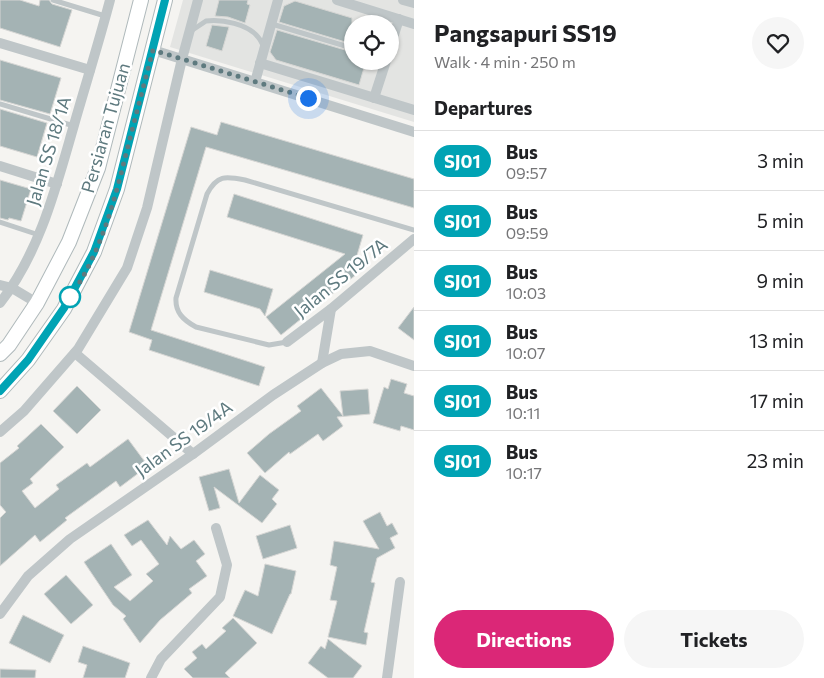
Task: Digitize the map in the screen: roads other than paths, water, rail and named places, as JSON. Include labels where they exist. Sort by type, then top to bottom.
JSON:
[{"type":"main road","name":"Persiaran Tujuan","points":[[0,354],[9,345],[37,303],[69,242],[98,168],[141,0]]},
{"type":"main road","name":"Persiaran Tujuan","points":[[0,391],[28,360],[64,308],[94,252],[117,189],[165,0]]},
{"type":"street","name":"Jalan SS 18/1A","points":[[0,303],[12,288],[40,235],[57,184],[110,0]]},
{"type":"street","points":[[0,432],[24,411],[75,353],[127,268],[147,208],[198,0]]},
{"type":"street","points":[[255,82],[278,0]]},
{"type":"street","points":[[337,0],[385,15]]},
{"type":"street","points":[[403,0],[414,3]]},
{"type":"street","points":[[399,19],[414,24]]},
{"type":"street","points":[[0,42],[90,70]]},
{"type":"street","points":[[153,50],[414,132]]},
{"type":"street","points":[[260,63],[414,110]]},
{"type":"street","points":[[374,98],[383,70]]},
{"type":"street","points":[[0,166],[57,184]]},
{"type":"street","name":"Jalan SS 19/7A","points":[[287,342],[331,309],[414,239]]},
{"type":"street","points":[[0,285],[12,288],[37,303]]},
{"type":"street","points":[[322,363],[331,309]]},
{"type":"street","name":"Jalan SS 19/4A","points":[[0,614],[28,576],[70,539],[193,454],[273,395],[322,363],[341,354],[370,351],[414,366]]},
{"type":"street","points":[[75,353],[193,454]]},
{"type":"street","points":[[151,678],[161,659],[220,597],[227,565],[216,528]]},
{"type":"street","points":[[387,678],[400,582]]},
{"type":"lane","points":[[53,0],[105,16]]},
{"type":"lane","points":[[189,34],[196,26],[206,21],[220,22],[244,27],[251,31],[258,37],[264,49]]},
{"type":"lane","points":[[271,24],[344,46]]},
{"type":"lane","points":[[0,104],[74,126]]},
{"type":"lane","points":[[287,342],[269,345],[196,327],[186,322],[178,313],[176,298],[212,183],[220,178],[245,180],[414,230]]},
{"type":"lane","points":[[0,222],[40,235]]}]
